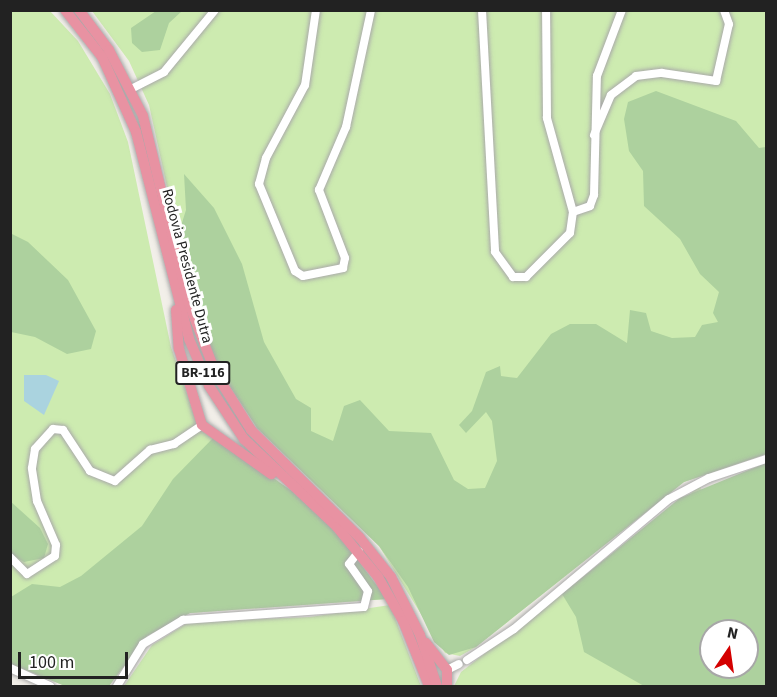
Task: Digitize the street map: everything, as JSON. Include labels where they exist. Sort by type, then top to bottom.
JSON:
[{"type":"highway","name":"Rodovia Presidente Dutra","points":[[65,10],[121,93],[136,132],[174,283],[198,363],[224,412],[244,439],[299,490],[359,551],[398,610],[429,687]]},
{"type":"highway","name":"Rodovia Presidente Dutra","points":[[79,10],[131,89],[153,149],[189,304],[216,374],[275,458],[376,557],[420,635],[437,687]]},
{"type":"highway","points":[[174,283],[179,349],[202,425],[299,490]]},
{"type":"highway","points":[[420,635],[447,670],[447,687]]},
{"type":"street","points":[[131,89],[164,72],[215,10]]},
{"type":"street","points":[[316,10],[304,85],[266,158],[259,184],[295,271],[303,276],[344,268],[345,258],[319,190],[346,127],[371,10]]},
{"type":"street","points":[[482,10],[495,252],[513,277],[525,277],[555,253],[570,233],[573,212],[547,118],[546,10]]},
{"type":"street","points":[[573,212],[590,206],[594,195],[597,76],[622,10]]},
{"type":"street","points":[[594,135],[611,95],[636,76],[662,73],[716,81],[729,24],[724,10]]},
{"type":"street","points":[[10,557],[24,574],[55,556],[56,545],[37,501],[32,468],[35,449],[53,429],[63,430],[90,471],[115,481],[150,450],[174,444],[202,425]]},
{"type":"street","points":[[447,670],[514,628],[669,499],[709,478],[766,459]]},
{"type":"street","points":[[117,687],[143,644],[183,620],[363,607],[368,591],[350,564],[359,551]]},
{"type":"street","points":[[10,668],[50,687]]},
{"type":"green space","points":[[11,11],[50,11],[78,41],[110,94],[128,142],[171,347],[197,423],[278,481],[387,599],[190,613],[147,636],[109,686],[65,686],[11,664]]},
{"type":"green space","points":[[92,11],[766,11],[766,454],[684,482],[476,647],[460,656],[445,653],[379,546],[257,428],[191,296],[149,105],[129,61]]},
{"type":"green space","points":[[156,11],[182,11],[169,23],[160,50],[142,52],[132,43],[131,28]]},
{"type":"green space","points":[[656,91],[736,121],[759,148],[766,147],[766,454],[684,482],[476,647],[449,655],[434,642],[408,587],[379,546],[257,428],[215,364],[191,296],[179,232],[186,210],[184,174],[214,208],[242,264],[264,342],[296,399],[311,408],[311,431],[333,441],[344,406],[360,400],[389,431],[431,433],[454,480],[468,489],[485,488],[497,461],[492,421],[486,412],[466,433],[459,425],[472,411],[486,372],[500,366],[501,376],[517,378],[551,334],[570,324],[596,324],[627,343],[630,310],[646,313],[651,331],[672,338],[695,337],[702,325],[718,322],[713,313],[719,292],[700,274],[680,239],[644,206],[643,171],[629,151],[624,119],[628,102]]},
{"type":"green space","points":[[10,233],[28,242],[68,280],[96,331],[91,349],[67,354],[35,337],[11,332]]},
{"type":"green space","points":[[214,437],[292,491],[336,531],[387,599],[190,613],[147,636],[109,686],[65,686],[11,664],[11,597],[32,584],[60,587],[81,576],[142,526],[173,479]]},
{"type":"green space","points":[[766,463],[766,686],[644,686],[584,652],[576,617],[562,594],[680,498]]},
{"type":"green space","points":[[700,486],[744,619],[699,619],[699,679],[759,679],[759,665],[766,686],[454,686],[461,672]]},
{"type":"green space","points":[[10,501],[40,528],[48,544],[44,558],[24,562],[11,554]]},
{"type":"green space","points":[[390,605],[421,686],[124,686],[152,645],[189,622],[310,617]]},
{"type":"water","points":[[24,375],[46,375],[59,381],[44,415],[24,401]]}]
